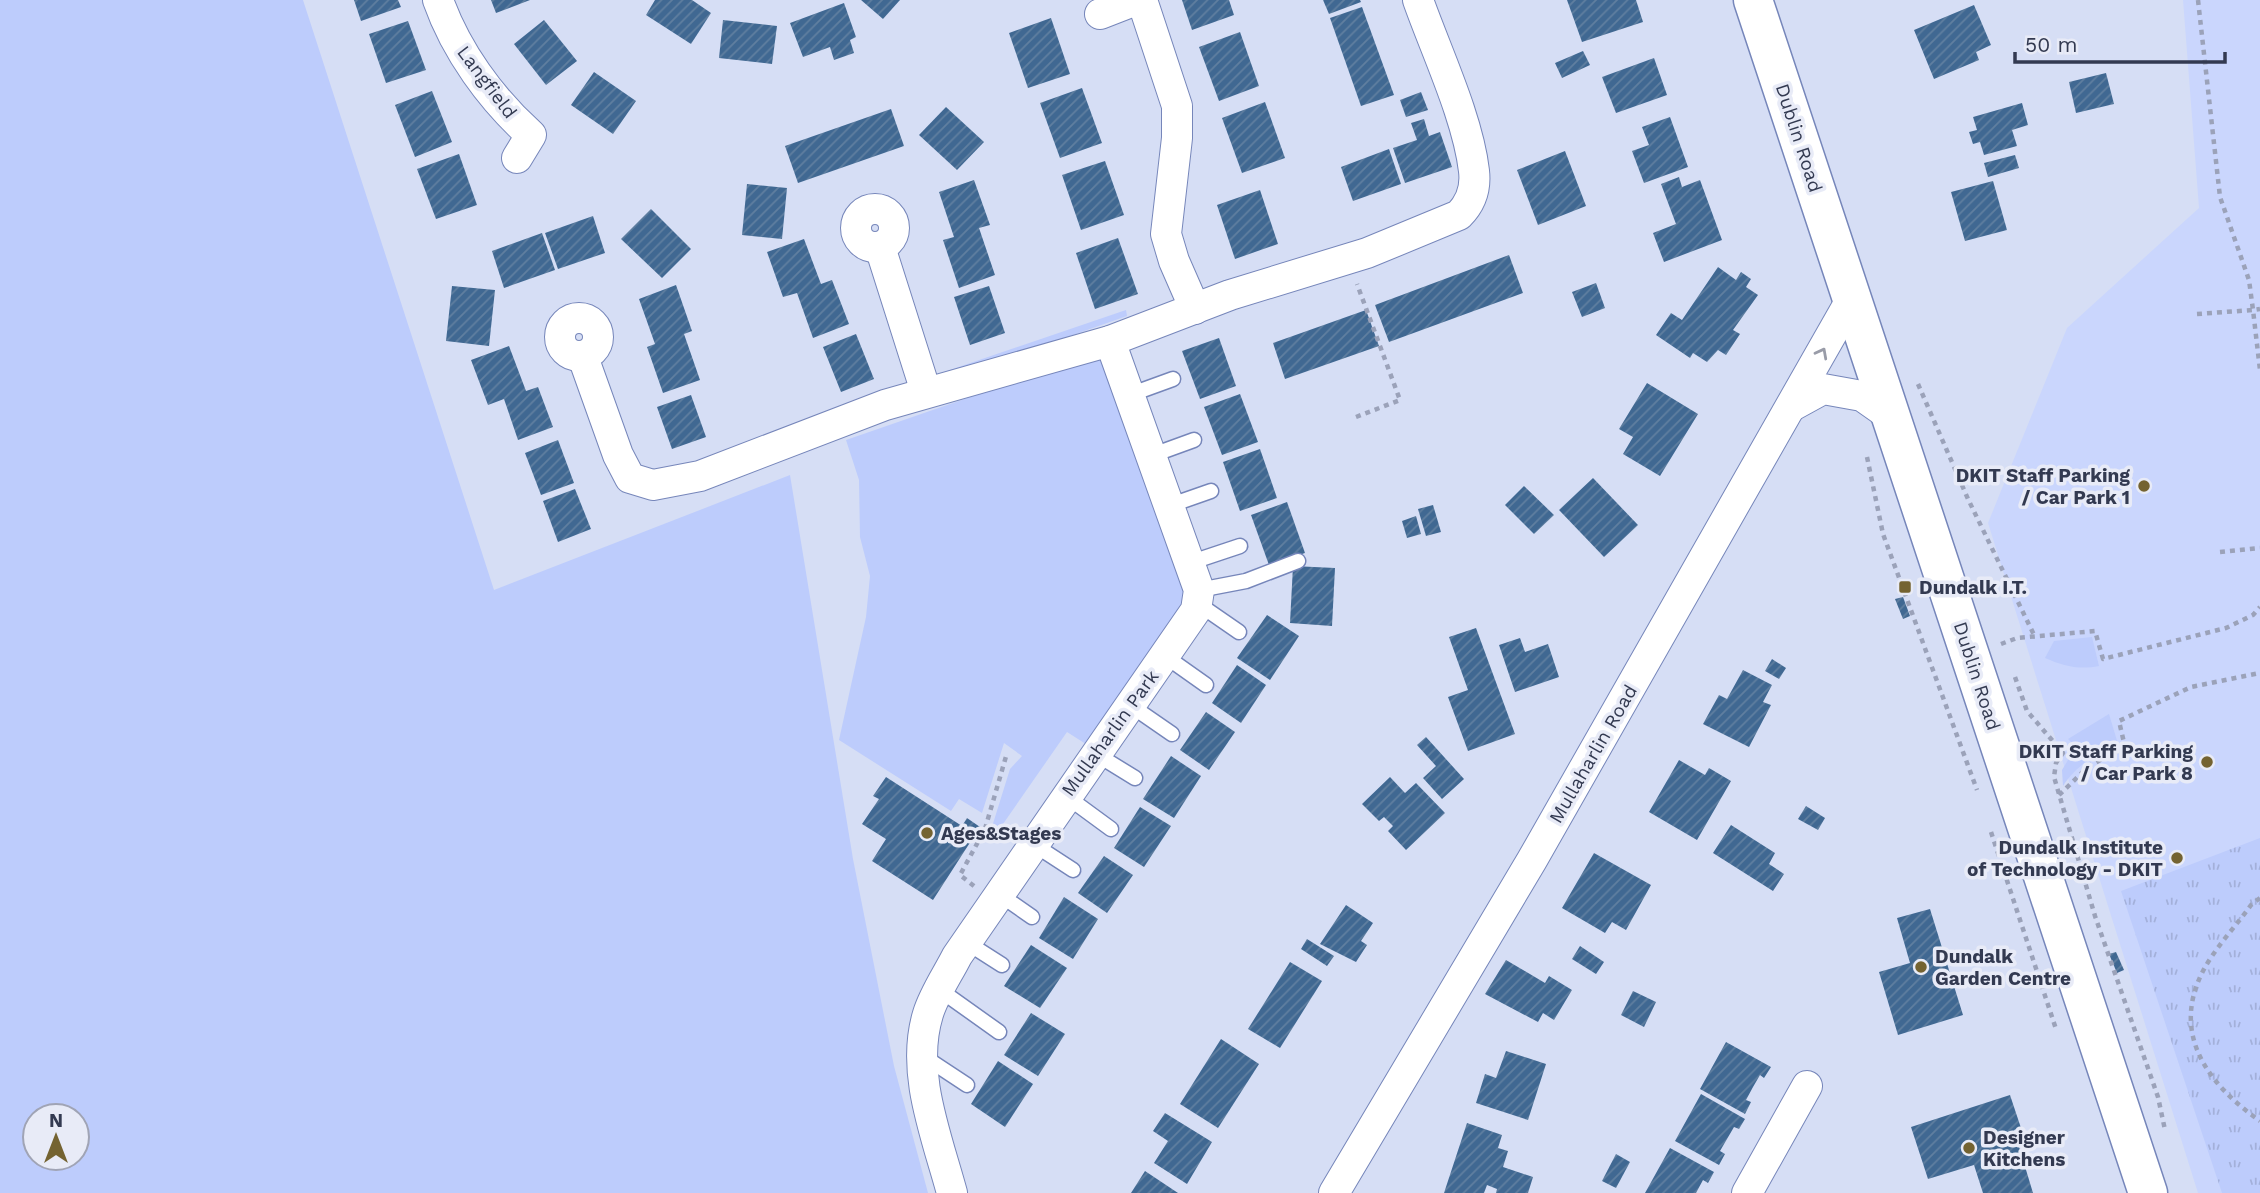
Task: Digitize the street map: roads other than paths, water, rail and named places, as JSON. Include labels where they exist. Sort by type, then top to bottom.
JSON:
[{"type":"main road","name":"Dublin Road","points":[[1753,0],[1889,415],[1991,652],[2148,1193]]},
{"type":"street","name":"Langfield","points":[[438,0],[459,47],[473,68],[513,119],[531,135],[517,158]]},
{"type":"street","points":[[1100,14],[1136,0]]},
{"type":"street","points":[[1142,0],[1177,106],[1177,138],[1166,234],[1174,261],[1195,309]]},
{"type":"street","points":[[583,357],[618,455],[630,478],[653,485],[700,476],[926,392],[1110,341],[1195,309],[1348,258],[1459,215],[1468,205],[1473,191],[1474,172],[1468,144],[1418,0]]},
{"type":"street","points":[[880,247],[926,392]]},
{"type":"street","name":"Mullaharlin Road","points":[[1334,1193],[1532,860],[1851,300]]},
{"type":"street","points":[[1110,341],[1195,585]]},
{"type":"street","points":[[1792,406],[1823,389],[1862,396],[1889,415]]},
{"type":"street","name":"Mullaharlin Park","points":[[951,1193],[928,1100],[922,1056],[929,1013],[967,942],[1030,841],[1066,796],[1196,610],[1195,585]]},
{"type":"street","points":[[1747,1193],[1807,1086]]},
{"type":"lane","points":[[1129,395],[1173,379]]},
{"type":"lane","points":[[1150,456],[1194,440]]},
{"type":"lane","points":[[1168,506],[1211,491]]},
{"type":"lane","points":[[1195,585],[1240,546]]},
{"type":"lane","points":[[1195,585],[1246,581],[1298,561]]},
{"type":"lane","points":[[1195,585],[1239,632]]},
{"type":"lane","points":[[1165,656],[1206,685]]},
{"type":"lane","points":[[1130,705],[1172,734]]},
{"type":"lane","points":[[1096,754],[1135,778]]},
{"type":"lane","points":[[1066,796],[1111,829]]},
{"type":"lane","points":[[1030,841],[1073,870]]},
{"type":"lane","points":[[997,897],[1032,918]]},
{"type":"lane","points":[[967,942],[1002,965]]},
{"type":"lane","points":[[940,990],[999,1032]]},
{"type":"lane","points":[[922,1056],[967,1085]]},
{"type":"place","name":"DKIT Staff Parking / Car Park 1","points":[[2144,486]]},
{"type":"place","name":"Dundalk I.T.","points":[[1905,587]]},
{"type":"place","name":"DKIT Staff Parking / Car Park 8","points":[[2207,762]]},
{"type":"place","name":"Ages&Stages","points":[[927,833]]},
{"type":"place","name":"Dundalk Institute of Technology - DKIT","points":[[2177,858]]},
{"type":"place","name":"Dundalk Garden Centre","points":[[1921,967]]},
{"type":"place","name":"Designer Kitchens","points":[[1969,1148]]}]
